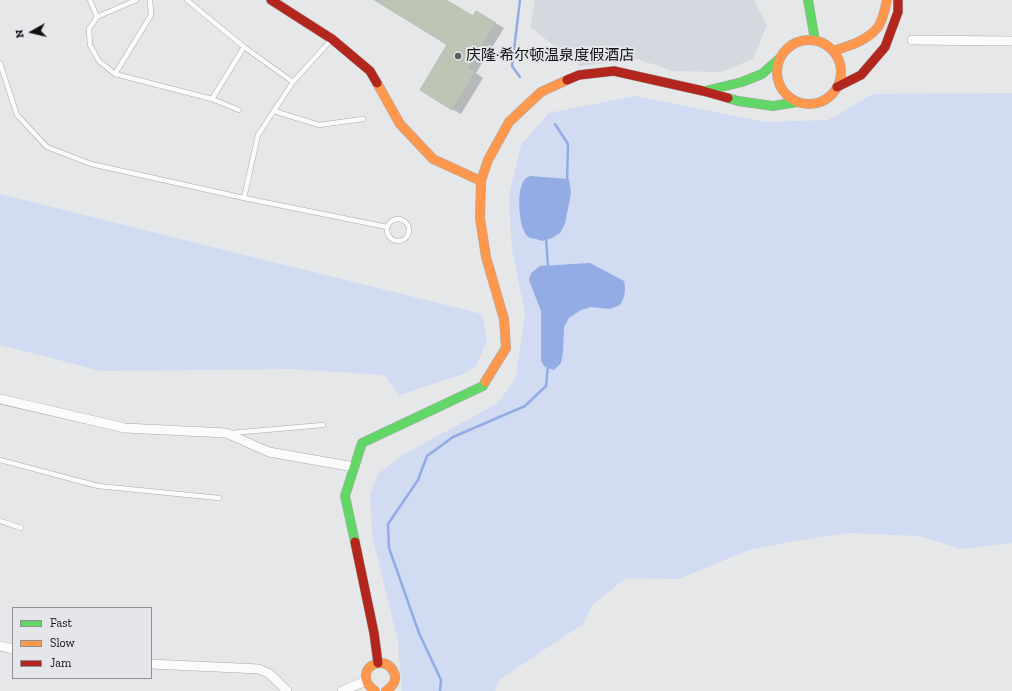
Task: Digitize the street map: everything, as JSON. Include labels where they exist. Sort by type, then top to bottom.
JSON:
[{"type":"street","points":[[271,0],[332,39],[370,71],[400,124],[433,159],[481,181]]},
{"type":"street","points":[[799,0],[802,20]]},
{"type":"street","points":[[808,0],[815,40]]},
{"type":"street","points":[[833,51],[865,39],[878,27],[884,13],[887,0]]},
{"type":"street","points":[[837,88],[862,74],[885,47],[898,12],[898,0]]},
{"type":"street","points":[[378,663],[374,633],[345,496],[362,443],[484,386],[506,348],[504,320],[486,257],[480,218],[481,181],[488,160],[509,122],[541,92],[579,75],[614,71],[703,91],[738,101],[773,106],[796,102],[815,104],[824,101],[832,95],[837,88],[841,68],[833,51],[825,44],[805,37],[790,46],[779,59],[762,74],[742,82],[703,91]]},
{"type":"street","points":[[912,40],[1012,41]]},
{"type":"street","points":[[779,59],[777,74],[781,89],[796,102]]},
{"type":"street","points":[[0,399],[126,428],[226,433],[269,452],[354,467]]},
{"type":"street","points":[[0,646],[12,649]]},
{"type":"street","points":[[342,691],[371,688],[366,676],[369,668],[373,664],[378,663],[387,664],[394,671],[395,681],[388,690]]},
{"type":"street","points":[[152,664],[259,669],[270,674],[288,691]]},
{"type":"lane","points":[[90,0],[97,16]]},
{"type":"lane","points":[[136,0],[97,16],[89,29],[90,45],[99,61],[115,74],[212,99],[239,110]]},
{"type":"lane","points":[[115,74],[150,15],[150,0]]},
{"type":"lane","points":[[187,0],[244,47],[293,82]]},
{"type":"lane","points":[[244,198],[258,135],[293,82],[332,39]]},
{"type":"lane","points":[[212,99],[244,47]]},
{"type":"lane","points":[[0,63],[17,115],[47,147],[91,164],[244,198],[387,227]]},
{"type":"lane","points":[[274,111],[319,125],[363,119]]},
{"type":"lane","points":[[398,219],[405,221],[408,224],[410,231],[407,238],[396,241],[390,238],[387,227],[391,221],[398,219]]},
{"type":"lane","points":[[226,433],[323,425]]},
{"type":"lane","points":[[0,460],[98,486],[219,498]]},
{"type":"lane","points":[[0,522],[21,528]]},
{"type":"shaded area","points":[[535,0],[754,0],[767,25],[753,59],[721,72],[673,71],[637,59],[580,66],[530,27]]},
{"type":"shaded area","points":[[1012,93],[1012,543],[961,549],[919,536],[849,533],[794,541],[749,550],[678,579],[626,578],[593,604],[583,624],[499,680],[495,691],[402,691],[398,641],[372,535],[370,494],[378,474],[403,455],[498,403],[516,377],[525,313],[512,250],[509,196],[521,145],[549,113],[635,96],[765,122],[828,120],[873,94]]},
{"type":"shaded area","points":[[0,194],[482,314],[487,339],[477,365],[463,374],[399,395],[384,375],[290,369],[101,371],[0,345]]},
{"type":"water","points":[[530,176],[569,179],[571,193],[565,224],[560,233],[552,238],[542,241],[527,236],[522,226],[519,205],[520,190],[525,179]]},
{"type":"water","points":[[590,263],[624,281],[625,290],[623,299],[620,305],[610,309],[591,307],[581,310],[569,318],[564,327],[561,363],[554,370],[545,367],[541,361],[541,311],[529,280],[531,273],[540,266]]},
{"type":"building","name":"庆隆·希尔顿温泉度假酒店","points":[[375,0],[446,0],[473,16],[476,11],[496,23],[468,68],[475,72],[452,110],[420,90],[447,45]]},
{"type":"waterway","points":[[520,0],[512,66],[520,77]]},
{"type":"waterway","points":[[555,124],[568,144],[567,180]]},
{"type":"waterway","points":[[546,237],[548,268]]},
{"type":"waterway","points":[[440,691],[441,680],[419,633],[389,548],[388,524],[418,480],[427,456],[453,437],[525,406],[546,386],[548,366]]},
{"type":"traffic: fast","points":[[808,0],[815,40]]},
{"type":"traffic: fast","points":[[705,91],[742,82],[762,74],[779,59]]},
{"type":"traffic: fast","points":[[728,98],[738,101],[773,106],[797,102]]},
{"type":"traffic: fast","points":[[355,542],[345,496],[362,443],[483,386],[485,382]]},
{"type":"traffic: slow","points":[[833,51],[857,42],[874,32],[884,14],[887,0]]},
{"type":"traffic: slow","points":[[809,40],[821,42],[832,49],[839,60],[841,72],[839,84],[832,95],[821,102],[809,104],[797,102],[786,95],[779,84],[777,72],[779,60],[786,49],[797,42],[809,40]]},
{"type":"traffic: slow","points":[[485,382],[506,348],[504,319],[486,257],[480,218],[481,181],[488,160],[509,122],[541,92],[567,80]]},
{"type":"traffic: slow","points":[[377,83],[400,124],[433,159],[481,181]]},
{"type":"traffic: slow","points":[[375,691],[369,686],[366,673],[371,666],[379,663],[388,665],[393,670],[395,675],[394,683],[386,691]]},
{"type":"traffic: jam","points":[[271,0],[332,39],[370,71],[377,83]]},
{"type":"traffic: jam","points":[[837,87],[861,75],[885,47],[898,12],[898,0]]},
{"type":"traffic: jam","points":[[567,80],[579,75],[614,71],[728,98]]},
{"type":"traffic: jam","points":[[355,542],[374,633],[378,663]]},
{"type":"place","name":"庆隆·希尔顿温泉度假酒店","points":[[458,56]]}]
